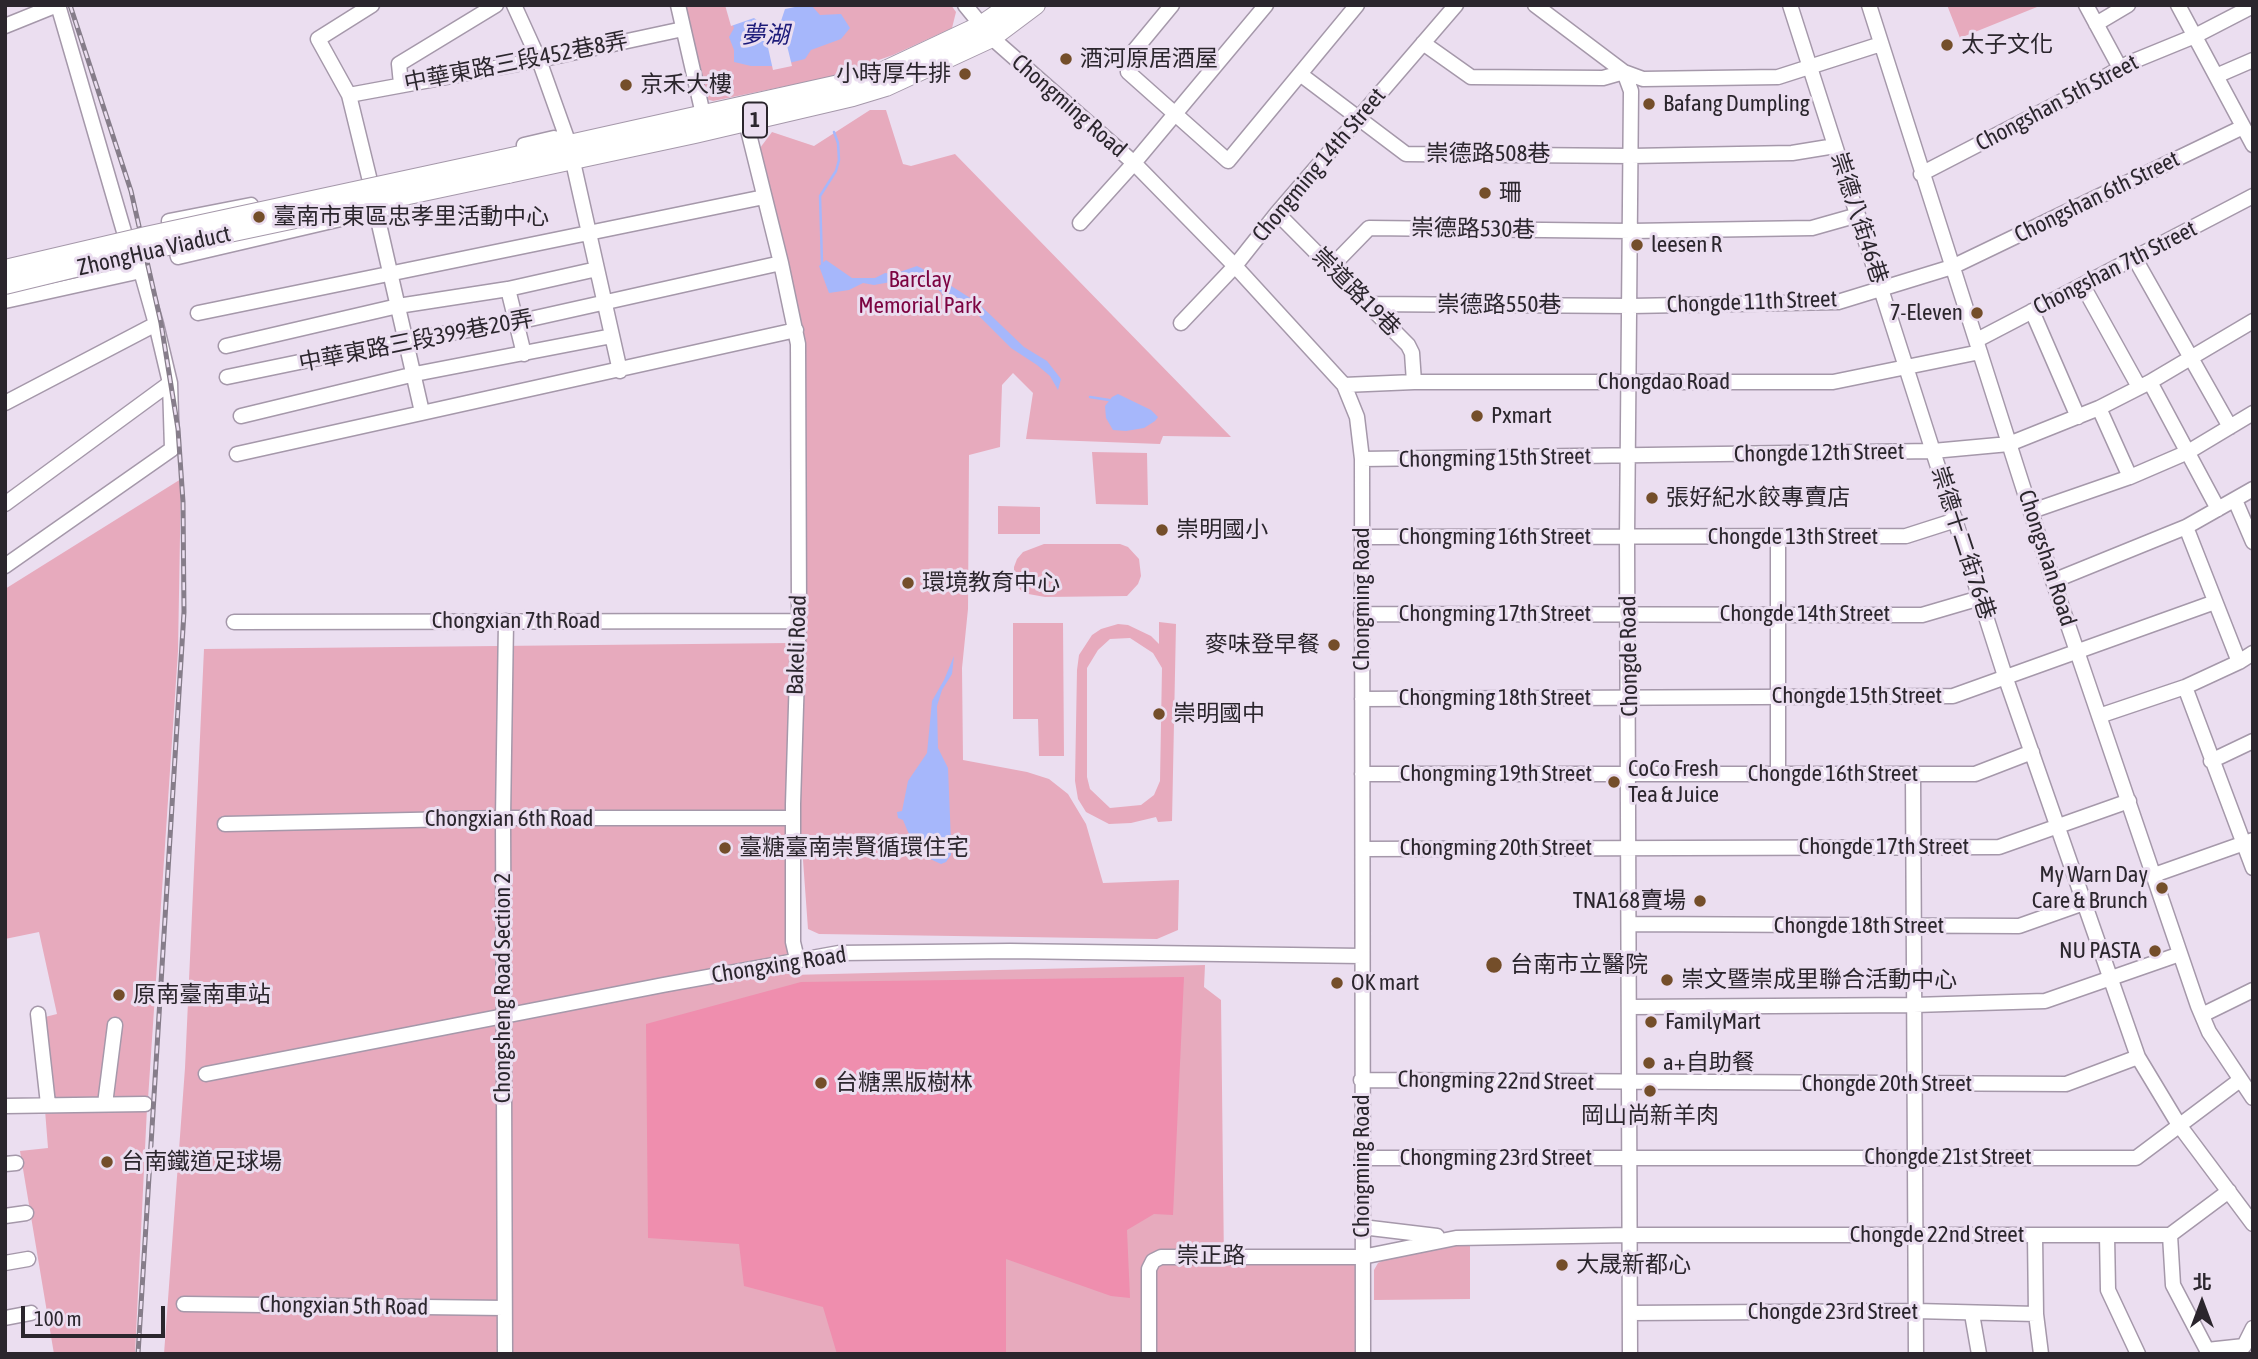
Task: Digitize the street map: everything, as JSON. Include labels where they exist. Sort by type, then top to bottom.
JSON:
[{"type":"main road","name":"1","points":[[986,32],[1010,5]]},
{"type":"main road","name":"1","points":[[505,166],[744,114],[853,97],[886,87],[1036,5]]},
{"type":"main road","name":"ZhongHua Viaduct","points":[[5,269],[146,236],[505,166]]},
{"type":"main road","name":"ZhongHua Viaduct","points":[[5,285],[505,166]]},
{"type":"street","points":[[5,26],[57,5],[125,235],[141,271],[156,324],[170,383],[172,449],[5,566]]},
{"type":"street","points":[[370,181],[349,95],[318,39],[372,5]]},
{"type":"street","points":[[401,84],[399,64],[496,5]]},
{"type":"street","points":[[514,5],[539,60],[571,152],[620,370]]},
{"type":"street","points":[[678,5],[704,122]]},
{"type":"street","name":"Chongming Road","points":[[965,5],[986,32],[1133,163],[1235,266],[1344,385],[1357,417],[1362,459],[1363,1354]]},
{"type":"street","points":[[1172,5],[1134,51],[1128,72],[1228,161],[1357,5]]},
{"type":"street","points":[[1080,223],[1266,5]]},
{"type":"street","name":"Chongming 14th Street","points":[[1181,323],[1235,266],[1359,116],[1456,5]]},
{"type":"street","name":"崇德八街46巷","points":[[1790,5],[1907,369]]},
{"type":"street","name":"Chongshan Road","points":[[1869,5],[2053,581],[2180,954],[2209,1032],[2253,1098]]},
{"type":"street","points":[[2086,5],[2120,68]]},
{"type":"street","points":[[2096,24],[2128,5]]},
{"type":"street","points":[[2178,5],[2253,145]]},
{"type":"street","name":"Chongshan 5th Street","points":[[1921,174],[2120,68],[2195,36],[2253,6]]},
{"type":"street","points":[[1543,8],[1624,72],[1643,79],[1778,77],[1881,44]]},
{"type":"street","name":"中華東路三段452巷8弄","points":[[349,95],[539,60],[683,29]]},
{"type":"street","points":[[1423,43],[1471,77],[1603,78],[1624,72]]},
{"type":"street","points":[[2216,76],[2253,60]]},
{"type":"street","name":"Chongde Road","points":[[1624,72],[1631,91],[1628,456],[1630,1354]]},
{"type":"street","name":"崇德路508巷","points":[[1300,74],[1406,154],[1631,156],[1792,153],[1835,146]]},
{"type":"street","name":"Bakeli Road","points":[[744,114],[798,344],[798,621],[793,818],[793,942],[797,959]]},
{"type":"street","name":"Chongshan 6th Street","points":[[1952,267],[2243,127]]},
{"type":"street","points":[[554,138],[571,152],[562,170],[178,257],[169,221],[370,181],[554,138]]},
{"type":"street","points":[[198,313],[764,197]]},
{"type":"street","name":"Chongshan 7th Street","points":[[1978,346],[2032,311],[2253,197]]},
{"type":"street","points":[[376,211],[422,412]]},
{"type":"street","name":"崇道路19巷","points":[[1277,213],[1410,348],[1414,382]]},
{"type":"street","name":"崇德路530巷","points":[[1331,267],[1369,228],[1631,231],[1812,228],[1858,215]]},
{"type":"street","points":[[5,262],[125,235]]},
{"type":"street","points":[[2134,257],[2230,427]]},
{"type":"street","name":"中華東路三段399巷20弄","points":[[227,377],[406,340],[517,322],[781,263]]},
{"type":"street","name":"Chongde 11th Street","points":[[1631,306],[1838,302],[1952,267]]},
{"type":"street","points":[[226,346],[398,306],[508,289],[597,270]]},
{"type":"street","points":[[5,301],[141,271]]},
{"type":"street","points":[[2083,286],[2188,452],[2218,509]]},
{"type":"street","points":[[508,289],[524,354]]},
{"type":"street","name":"崇德路550巷","points":[[1368,304],[1631,306]]},
{"type":"street","points":[[2032,311],[2078,417]]},
{"type":"street","name":"Chongde 12th Street","points":[[1628,456],[1933,451],[2009,444],[2099,408],[2191,359],[2253,321]]},
{"type":"street","points":[[5,403],[156,324]]},
{"type":"street","points":[[237,454],[796,330]]},
{"type":"street","points":[[242,416],[415,374],[612,336]]},
{"type":"street","name":"Chongdao Road","points":[[1344,385],[1414,382],[1833,382],[1907,369],[1978,346]]},
{"type":"street","name":"崇德十二街76巷","points":[[1907,369],[2005,676],[2109,980],[2138,1056],[2179,1125],[2253,1224]]},
{"type":"street","points":[[5,504],[170,383]]},
{"type":"street","points":[[2099,408],[2130,477]]},
{"type":"street","points":[[2032,511],[2130,477],[2188,452],[2253,413]]},
{"type":"street","name":"Chongming 15th Street","points":[[1362,459],[1628,456]]},
{"type":"street","points":[[2053,581],[2186,527],[2253,489]]},
{"type":"street","points":[[2235,500],[2253,542]]},
{"type":"street","name":"Chongde 13th Street","points":[[1628,538],[1906,536],[1956,520]]},
{"type":"street","points":[[2186,527],[2239,662]]},
{"type":"street","name":"Chongming 16th Street","points":[[1362,537],[1628,538]]},
{"type":"street","points":[[1778,537],[1779,774]]},
{"type":"street","name":"Chongde 14th Street","points":[[1628,614],[1923,615],[1980,598]]},
{"type":"street","name":"Chongde 15th Street","points":[[1629,697],[1953,695],[2215,602]]},
{"type":"street","name":"Chongming 17th Street","points":[[1362,614],[1628,614]]},
{"type":"street","name":"Chongsheng Road Section 2","points":[[505,1354],[503,818],[506,621]]},
{"type":"street","name":"Chongxian 7th Road","points":[[234,622],[798,621]]},
{"type":"street","points":[[2099,716],[2185,687],[2253,653]]},
{"type":"street","points":[[2185,687],[2211,761],[2248,842],[2253,868]]},
{"type":"street","name":"Chongming 18th Street","points":[[1362,699],[1629,697]]},
{"type":"street","points":[[2211,761],[2253,741]]},
{"type":"street","name":"Chongde 16th Street","points":[[1629,774],[1975,774],[2032,752]]},
{"type":"street","name":"Chongming 19th Street","points":[[1363,774],[1629,774]]},
{"type":"street","points":[[1913,775],[1916,1354]]},
{"type":"street","name":"Chongde 17th Street","points":[[1630,847],[1999,846],[2129,801]]},
{"type":"street","name":"Chongxian 6th Road","points":[[225,824],[503,818],[793,818]]},
{"type":"street","points":[[2154,875],[2248,842]]},
{"type":"street","name":"Chongming 20th Street","points":[[1363,849],[1630,847]]},
{"type":"street","name":"Chongde 18th Street","points":[[1630,923],[2019,926],[2084,903]]},
{"type":"street","name":"Chongxing Road","points":[[206,1074],[503,1015],[839,953],[933,951],[1362,956]]},
{"type":"street","points":[[1630,1007],[1914,1005],[2045,1001],[2180,954]]},
{"type":"street","points":[[2202,1015],[2253,990]]},
{"type":"street","points":[[38,1014],[48,1104]]},
{"type":"street","points":[[105,1104],[115,1025]]},
{"type":"street","name":"Chongde 20th Street","points":[[1631,1082],[2066,1084],[2138,1056]]},
{"type":"street","name":"Chongming 22nd Street","points":[[1361,1080],[1631,1082]]},
{"type":"street","name":"Chongde 21st Street","points":[[1630,1158],[2136,1158],[2240,1080]]},
{"type":"street","points":[[5,1106],[145,1104]]},
{"type":"street","name":"Chongming 23rd Street","points":[[1362,1158],[1630,1158]]},
{"type":"street","points":[[2230,1191],[2170,1235],[2173,1284],[2207,1350],[2248,1344]]},
{"type":"street","points":[[5,1216],[26,1213]]},
{"type":"street","points":[[1362,1227],[1456,1238]]},
{"type":"street","name":"Chongde 22nd Street","points":[[1456,1238],[1630,1235],[2170,1235]]},
{"type":"street","points":[[2035,1235],[2036,1314],[2041,1354]]},
{"type":"street","points":[[2107,1235],[2108,1290],[2138,1354]]},
{"type":"street","name":"崇正路","points":[[1149,1354],[1149,1269],[1153,1261],[1161,1257],[1362,1257],[1456,1238]]},
{"type":"street","points":[[5,1263],[27,1259]]},
{"type":"street","name":"Chongxian 5th Road","points":[[184,1304],[505,1308]]},
{"type":"street","name":"Chongde 23rd Street","points":[[1630,1313],[1916,1311],[2036,1314]]},
{"type":"street","points":[[5,1318],[31,1313]]},
{"type":"street","points":[[1972,1314],[1979,1354]]},
{"type":"street","points":[[2228,1354],[2248,1344],[2253,1328]]},
{"type":"green space","points":[[681,5],[951,5],[956,12],[952,28],[893,55],[830,77],[713,101],[706,99]]},
{"type":"green space","points":[[1947,5],[2042,5],[1960,38]]},
{"type":"green space","name":"Barclay Memorial Park","points":[[870,110],[886,110],[903,164],[911,166],[955,154],[1231,437],[1163,436],[1160,444],[1026,439],[1033,393],[1013,373],[1002,385],[1000,447],[969,455],[968,609],[962,668],[963,760],[1049,779],[1068,794],[1086,824],[1103,883],[1179,880],[1178,930],[1157,939],[819,934],[808,929],[799,805],[804,617],[801,323],[757,152],[772,132],[814,146]]},
{"type":"green space","points":[[1092,452],[1147,453],[1148,505],[1096,504]]},
{"type":"green space","points":[[181,479],[178,651],[148,1099],[50,1101],[41,1018],[57,1014],[39,932],[5,939],[5,589]]},
{"type":"green space","points":[[998,506],[1040,507],[1040,534],[998,534]]},
{"type":"green space","points":[[1044,544],[1120,544],[1128,547],[1139,559],[1141,576],[1138,584],[1127,596],[1045,597],[1023,593],[1014,582],[1017,559],[1023,552]]},
{"type":"green space","points":[[1159,622],[1176,624],[1172,821],[1158,822],[1156,817],[1131,823],[1109,824],[1086,812],[1078,799],[1075,781],[1079,655],[1092,635],[1118,624],[1128,625],[1151,636],[1159,644]],"holes":[[[1130,638],[1153,653],[1162,668],[1160,781],[1154,795],[1141,805],[1110,808],[1090,789],[1087,777],[1087,668],[1098,650],[1110,639]]]},
{"type":"green space","points":[[1013,623],[1063,623],[1064,756],[1039,756],[1038,719],[1013,719]]},
{"type":"green space","points":[[790,643],[787,830],[790,975],[1205,965],[1204,987],[1221,1000],[1224,1265],[1358,1263],[1357,1354],[164,1354],[185,1068],[204,649]]},
{"type":"green space","points":[[147,1108],[135,1354],[54,1354],[20,1151],[48,1148],[45,1110]]},
{"type":"green space","points":[[1470,1244],[1470,1299],[1374,1300],[1374,1270],[1378,1263],[1439,1247]]},
{"type":"shaded area","points":[[1184,977],[1173,1215],[1154,1214],[1127,1230],[1130,1298],[1111,1296],[1006,1259],[1006,1354],[837,1354],[823,1307],[744,1286],[739,1244],[648,1238],[646,1024],[801,982]]},
{"type":"water","name":"夢湖","points":[[725,5],[811,5],[820,15],[841,14],[850,28],[841,39],[811,50],[805,59],[777,66],[751,66],[734,62],[734,50],[729,37],[734,28]]},
{"type":"water","points":[[826,260],[852,278],[875,278],[917,266],[931,273],[978,303],[1024,347],[1047,361],[1061,379],[1058,390],[1050,376],[1011,348],[956,297],[950,294],[948,297],[943,296],[928,282],[913,278],[874,285],[863,283],[849,290],[829,293],[819,266]]},
{"type":"water","points":[[1118,394],[1151,410],[1158,417],[1144,428],[1113,430],[1106,418],[1105,406]]},
{"type":"water","points":[[954,656],[952,674],[942,690],[937,706],[938,748],[948,768],[951,841],[951,855],[941,864],[928,858],[908,832],[903,820],[898,818],[897,812],[902,811],[908,781],[927,753],[932,701]]},
{"type":"pier","points":[[725,5],[805,5],[785,9],[781,21],[792,66],[773,70],[763,25],[754,18],[731,26]]},
{"type":"waterway","points":[[822,263],[820,196],[836,171],[839,160],[834,132]]},
{"type":"waterway","points":[[1090,397],[1109,400]]},
{"type":"railway","points":[[70,5],[131,191],[161,323],[178,429],[183,502],[184,612],[138,1354]]},
{"type":"place","name":"太子文化","points":[[1947,45]]},
{"type":"place","name":"酒河原居酒屋","points":[[1066,59]]},
{"type":"place","name":"小時厚牛排","points":[[965,74]]},
{"type":"place","name":"京禾大樓","points":[[626,85]]},
{"type":"place","name":"Bafang Dumpling","points":[[1649,104]]},
{"type":"place","name":"珊","points":[[1485,193]]},
{"type":"place","name":"臺南市東區忠孝里活動中心","points":[[259,217]]},
{"type":"place","name":"leesen R","points":[[1637,245]]},
{"type":"place","name":"7-Eleven","points":[[1977,313]]},
{"type":"place","name":"Pxmart","points":[[1477,416]]},
{"type":"place","name":"張好紀水餃專賣店","points":[[1652,498]]},
{"type":"place","name":"崇明國小","points":[[1162,530]]},
{"type":"place","name":"環境教育中心","points":[[908,583]]},
{"type":"place","name":"麥味登早餐","points":[[1334,645]]},
{"type":"place","name":"崇明國中","points":[[1159,714]]},
{"type":"place","name":"CoCo Fresh Tea & Juice","points":[[1614,782]]},
{"type":"place","name":"臺糖臺南崇賢循環住宅","points":[[725,848]]},
{"type":"place","name":"My Warn Day Care & Brunch","points":[[2162,888]]},
{"type":"place","name":"TNA168賣場","points":[[1700,901]]},
{"type":"place","name":"NU PASTA","points":[[2155,951]]},
{"type":"place","name":"台南市立醫院","points":[[1494,965]]},
{"type":"place","name":"崇文暨崇成里聯合活動中心","points":[[1667,980]]},
{"type":"place","name":"OK mart","points":[[1337,983]]},
{"type":"place","name":"原南臺南車站","points":[[119,995]]},
{"type":"place","name":"FamilyMart","points":[[1651,1022]]},
{"type":"place","name":"a+自助餐","points":[[1649,1063]]},
{"type":"place","name":"台糖黑版樹林","points":[[821,1083]]},
{"type":"place","name":"岡山尚新羊肉","points":[[1650,1091]]},
{"type":"place","name":"台南鐵道足球場","points":[[107,1162]]},
{"type":"place","name":"大晟新都心","points":[[1562,1265]]}]
